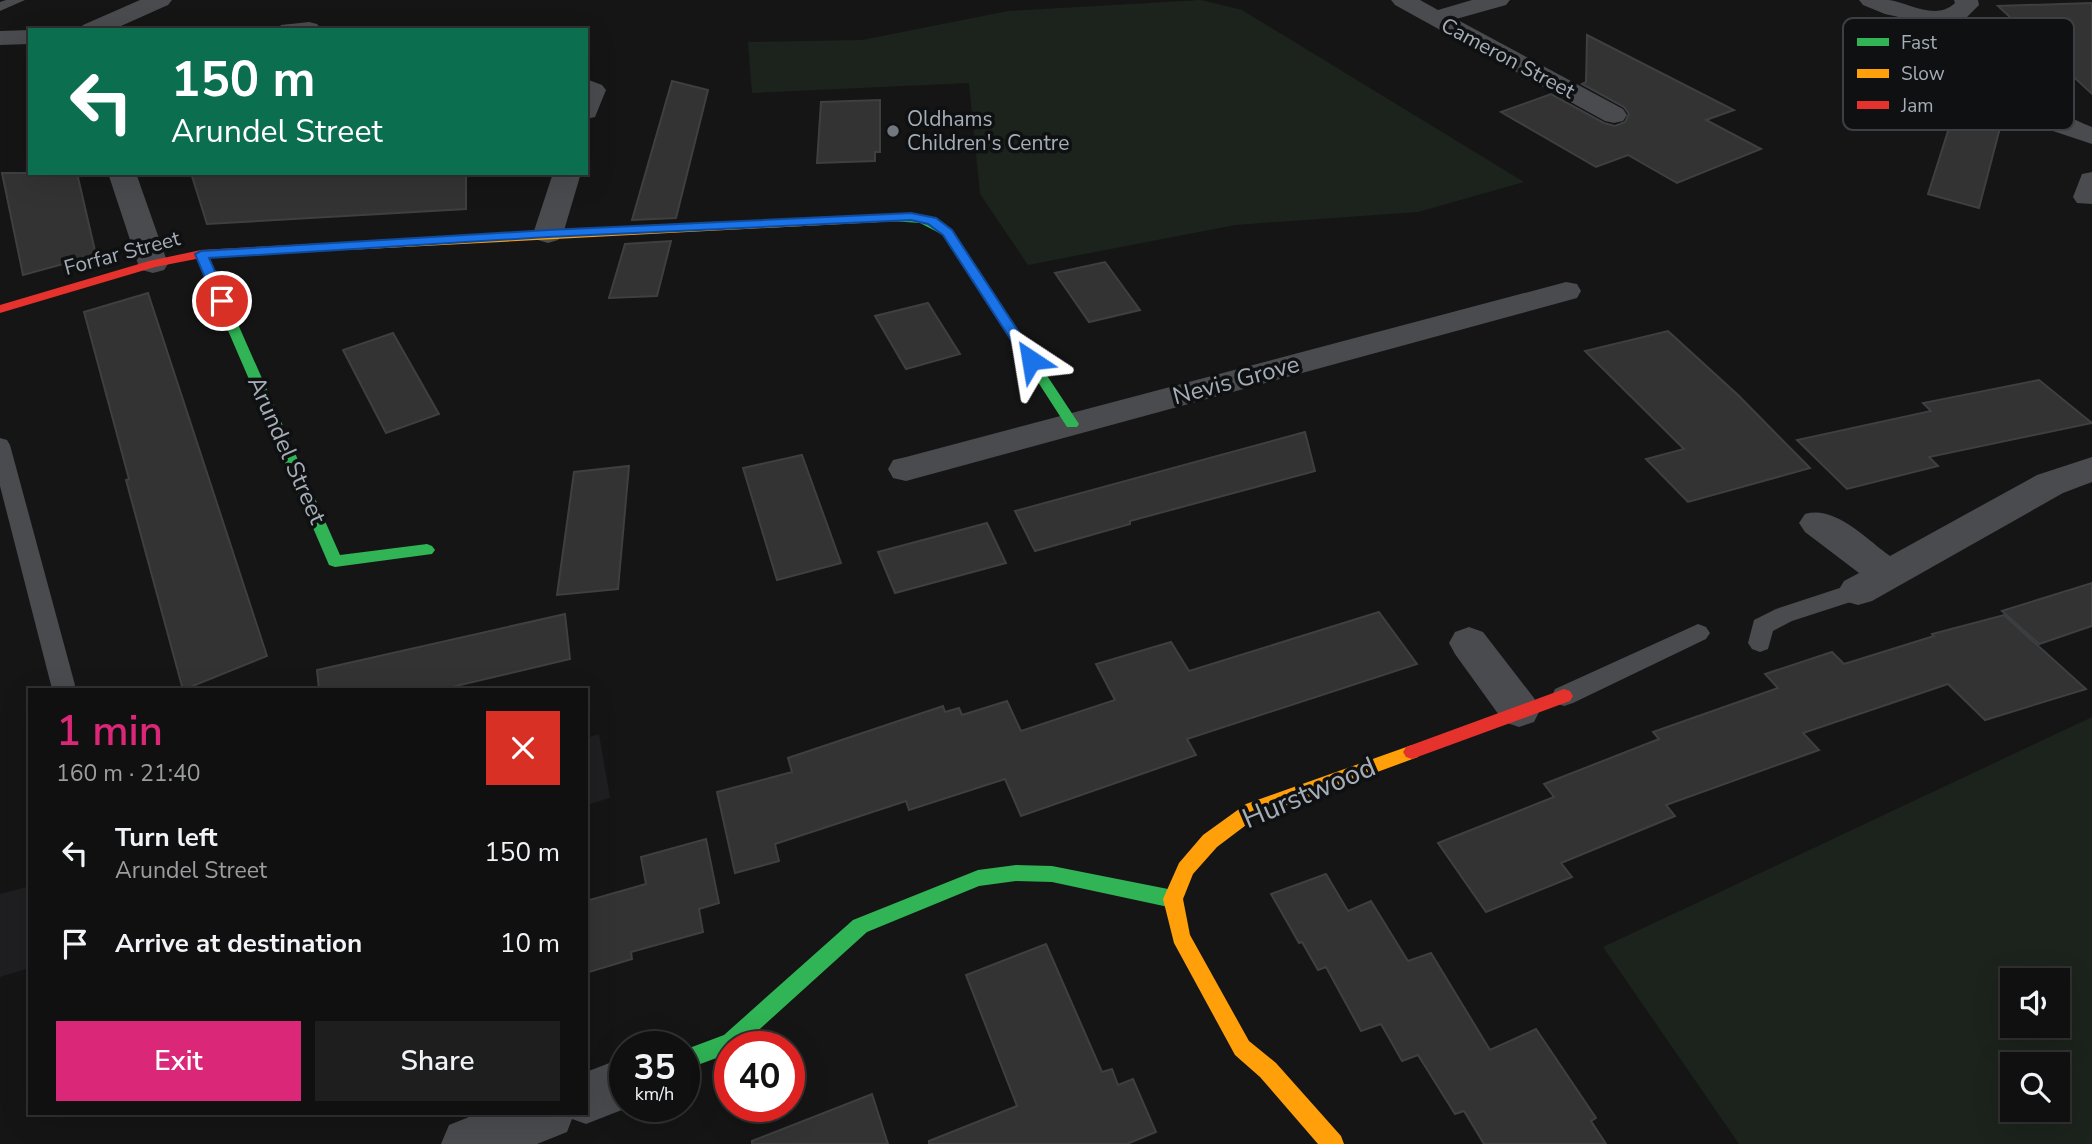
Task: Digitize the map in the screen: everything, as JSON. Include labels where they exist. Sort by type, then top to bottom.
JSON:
[{"type":"street","points":[[96,28],[160,0]]},
{"type":"street","name":"Cameron Street","points":[[1403,0],[1614,114]]},
{"type":"street","points":[[1434,18],[1498,0]]},
{"type":"street","points":[[1871,0],[1906,13],[1941,17],[1963,11],[1967,5],[1966,0]]},
{"type":"street","points":[[0,38],[28,37]]},
{"type":"street","points":[[588,88],[593,90],[588,105]]},
{"type":"street","points":[[2074,129],[2092,136]]},
{"type":"street","points":[[123,175],[153,264]]},
{"type":"street","points":[[548,234],[566,175]]},
{"type":"street","name":"Forfar Street","points":[[0,309],[153,264],[201,254],[911,217],[932,221],[947,233],[1072,424]]},
{"type":"street","name":"Arundel Street","points":[[201,254],[335,561],[427,550]]},
{"type":"street","name":"Nevis Grove","points":[[906,469],[1566,291]]},
{"type":"street","points":[[1818,523],[1873,582],[2050,484],[2092,469]]},
{"type":"street","points":[[1469,643],[1520,710]]},
{"type":"street","name":"Hurstwood","points":[[1173,900],[1186,869],[1210,841],[1252,810],[1563,696]]},
{"type":"street","points":[[700,1054],[731,1042],[860,926],[978,878],[1016,873],[1052,874],[1173,900],[1181,937],[1242,1048],[1268,1070],[1333,1144]]},
{"type":"street","points":[[588,1097],[609,1089]]},
{"type":"street","points":[[468,1144],[543,1115]]},
{"type":"lane","points":[[0,7],[18,0]]},
{"type":"lane","points":[[0,444],[62,685]]},
{"type":"lane","points":[[1760,643],[1762,626],[1784,615],[1873,582]]},
{"type":"lane","points":[[1563,696],[1698,633]]},
{"type":"shaded area","points":[[1201,0],[1242,10],[1524,182],[1418,212],[1235,225],[1028,265],[980,194],[969,83],[752,93],[748,42],[862,40],[1008,11]]},
{"type":"shaded area","points":[[2092,717],[2092,1144],[1739,1144],[1603,947]]},
{"type":"shaded area","points":[[599,734],[610,798],[588,804],[588,737]]},
{"type":"shaded area","points":[[28,887],[28,969],[0,977],[0,894]]},
{"type":"building","points":[[2092,3],[2092,94],[2074,77],[2074,18],[2011,18],[1998,6]]},
{"type":"building","points":[[1587,35],[1734,110],[1706,120],[1761,149],[1677,183],[1628,155],[1596,167],[1501,112],[1551,94],[1604,123],[1615,126],[1625,122],[1629,114],[1624,107],[1582,84],[1586,82]]},
{"type":"building","points":[[672,81],[708,90],[676,218],[632,220]]},
{"type":"building","points":[[880,100],[880,152],[875,152],[875,161],[817,163],[821,102]]},
{"type":"building","points":[[1948,130],[1999,130],[1979,208],[1928,194]]},
{"type":"building","points":[[2,173],[77,175],[96,255],[23,275]]},
{"type":"building","points":[[192,175],[466,175],[466,209],[207,224]]},
{"type":"building","points":[[671,241],[657,296],[609,298],[625,244]]},
{"type":"building","points":[[1105,262],[1140,310],[1089,322],[1055,273]]},
{"type":"building","points":[[148,293],[267,656],[188,688],[182,688],[84,312]]},
{"type":"building","points":[[928,303],[960,354],[906,369],[875,316]]},
{"type":"building","points":[[1668,331],[1738,395],[1810,468],[1688,502],[1646,459],[1684,449],[1585,351]]},
{"type":"building","points":[[393,333],[439,414],[386,433],[343,350]]},
{"type":"building","points":[[2039,380],[2092,423],[1929,457],[1938,466],[1847,489],[1797,440],[1931,411],[1923,403]]},
{"type":"building","points":[[1305,432],[1315,471],[1130,521],[1130,524],[1035,551],[1015,511]]},
{"type":"building","points":[[802,455],[841,563],[777,580],[743,468]]},
{"type":"building","points":[[629,466],[618,589],[557,595],[574,472]]},
{"type":"building","points":[[987,523],[1006,563],[895,593],[878,552]]},
{"type":"building","points":[[2092,583],[2092,626],[2039,644],[2002,611]]},
{"type":"building","points":[[1379,612],[1417,664],[1187,739],[1196,755],[1021,816],[1005,779],[909,810],[906,801],[775,844],[779,861],[735,873],[717,792],[792,772],[788,758],[943,706],[945,712],[959,708],[962,715],[1007,701],[1021,731],[1115,700],[1096,664],[1171,642],[1189,671]]},
{"type":"building","points":[[565,614],[570,659],[447,688],[319,688],[317,670]]},
{"type":"building","points":[[2004,615],[2086,689],[1985,720],[1948,684],[1803,733],[1819,750],[1666,805],[1675,816],[1561,863],[1572,877],[1486,912],[1438,843],[1554,797],[1544,784],[1659,739],[1653,732],[1778,688],[1765,674],[1832,652],[1844,664],[1934,636],[1932,634]]},
{"type":"building","points":[[706,839],[719,903],[699,909],[703,932],[631,952],[632,959],[588,972],[588,900],[646,884],[641,857]]},
{"type":"building","points":[[1326,874],[1348,911],[1371,901],[1408,961],[1431,953],[1490,1050],[1536,1029],[1596,1118],[1591,1121],[1606,1144],[1484,1144],[1464,1111],[1455,1114],[1418,1055],[1402,1061],[1381,1024],[1361,1031],[1326,967],[1318,970],[1271,894]]},
{"type":"building","points":[[1046,944],[1102,1072],[1112,1069],[1118,1085],[1133,1079],[1156,1132],[1127,1144],[929,1144],[929,1141],[1017,1106],[966,975]]},
{"type":"building","points":[[872,1094],[888,1144],[752,1144],[752,1141]]},
{"type":"traffic: fast","points":[[895,218],[923,219],[947,233],[1072,424]]},
{"type":"traffic: fast","points":[[201,254],[335,561],[427,550]]},
{"type":"traffic: fast","points":[[700,1054],[731,1042],[860,926],[978,878],[1016,873],[1052,874],[1173,899]]},
{"type":"traffic: slow","points":[[347,246],[895,218]]},
{"type":"traffic: slow","points":[[1333,1144],[1268,1070],[1242,1048],[1181,937],[1173,899],[1186,869],[1210,841],[1252,810],[1412,752]]},
{"type":"traffic: jam","points":[[0,309],[153,264],[201,254],[347,246]]},
{"type":"traffic: jam","points":[[1412,752],[1564,696]]},
{"type":"place","name":"Oldhams Children's Centre","points":[[893,131]]},
{"type":"route","points":[[222,301],[201,254],[911,217],[932,221],[947,233],[1031,360]]}]
